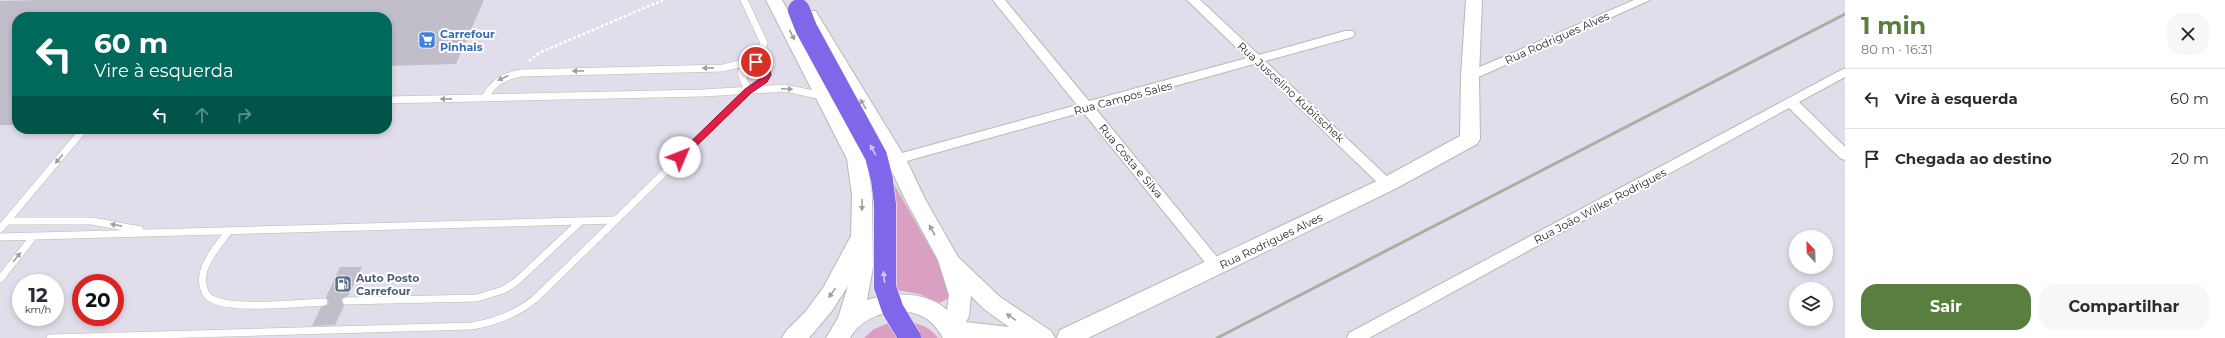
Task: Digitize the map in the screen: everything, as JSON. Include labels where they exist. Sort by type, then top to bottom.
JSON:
[{"type":"highway","points":[[800,5],[806,28],[876,156],[882,173],[885,189],[883,274],[886,292],[892,310],[910,338]]},
{"type":"main road","points":[[774,0],[856,160],[862,194],[862,267],[857,297],[840,332]]},
{"type":"main road","points":[[1470,76],[1474,0]]},
{"type":"main road","points":[[800,5],[896,159],[915,199],[949,260],[957,282],[960,301],[953,334]]},
{"type":"main road","name":"Rua Rodrigues Alves","points":[[1065,338],[1218,267],[1388,184],[1470,139],[1470,76]]},
{"type":"main road","points":[[794,338],[835,289],[851,261],[862,233]]},
{"type":"main road","points":[[949,260],[992,303],[1043,338]]},
{"type":"main road","points":[[840,332],[857,314],[873,308],[898,303],[924,307],[935,313],[953,334],[1039,338]]},
{"type":"street","name":"Rua Costa e Silva","points":[[998,0],[1218,267]]},
{"type":"street","name":"Rua Juscelino Kubitschek","points":[[1193,0],[1388,184]]},
{"type":"street","name":"Rua Rodrigues Alves","points":[[1470,76],[1644,0]]},
{"type":"street","name":"Rua Campos Sales","points":[[896,159],[1258,61],[1349,34]]},
{"type":"street","name":"Rua João Wilker Rodrigues","points":[[1355,338],[1845,72]]},
{"type":"street","points":[[1792,102],[1845,156]]},
{"type":"lane","points":[[744,0],[764,43],[761,53],[746,63],[740,77],[748,91]]},
{"type":"lane","points":[[50,338],[486,324],[509,316],[530,303],[748,91],[764,80],[767,72],[760,63],[746,63],[723,68],[531,72],[510,75],[496,81],[485,98]]},
{"type":"lane","points":[[392,100],[794,89],[824,97]]},
{"type":"lane","points":[[0,229],[80,134]]},
{"type":"lane","points":[[7,221],[92,220],[154,232]]},
{"type":"lane","points":[[0,237],[614,220]]},
{"type":"lane","points":[[346,301],[477,298],[489,295],[516,282],[581,221]]},
{"type":"lane","points":[[229,230],[212,255],[202,278],[204,290],[210,299],[227,304],[324,302]]},
{"type":"lane","points":[[0,279],[34,236]]},
{"type":"path","points":[[510,75],[539,53],[663,0]]},
{"type":"shaded area","points":[[890,177],[940,265],[952,296],[940,303],[919,294],[896,290]]},
{"type":"shaded area","points":[[894,321],[919,324],[929,329],[938,338],[864,338],[874,329]]},
{"type":"building","name":"Carrefour Pinhais","points":[[484,0],[456,64],[392,66],[392,12],[12,12],[12,125],[0,125],[0,1]]},
{"type":"building","name":"Auto Posto Carrefour","points":[[340,267],[362,267],[348,296],[341,299],[344,306],[335,325],[312,326],[321,307],[329,304],[326,297]]},
{"type":"railway","points":[[1217,338],[1845,14]]},
{"type":"place","name":"Carrefour Pinhais","points":[[427,40]]},
{"type":"place","name":"Auto Posto Carrefour","points":[[343,284]]},
{"type":"route","points":[[680,157],[748,91],[764,80],[767,75],[765,67],[756,62]]}]
